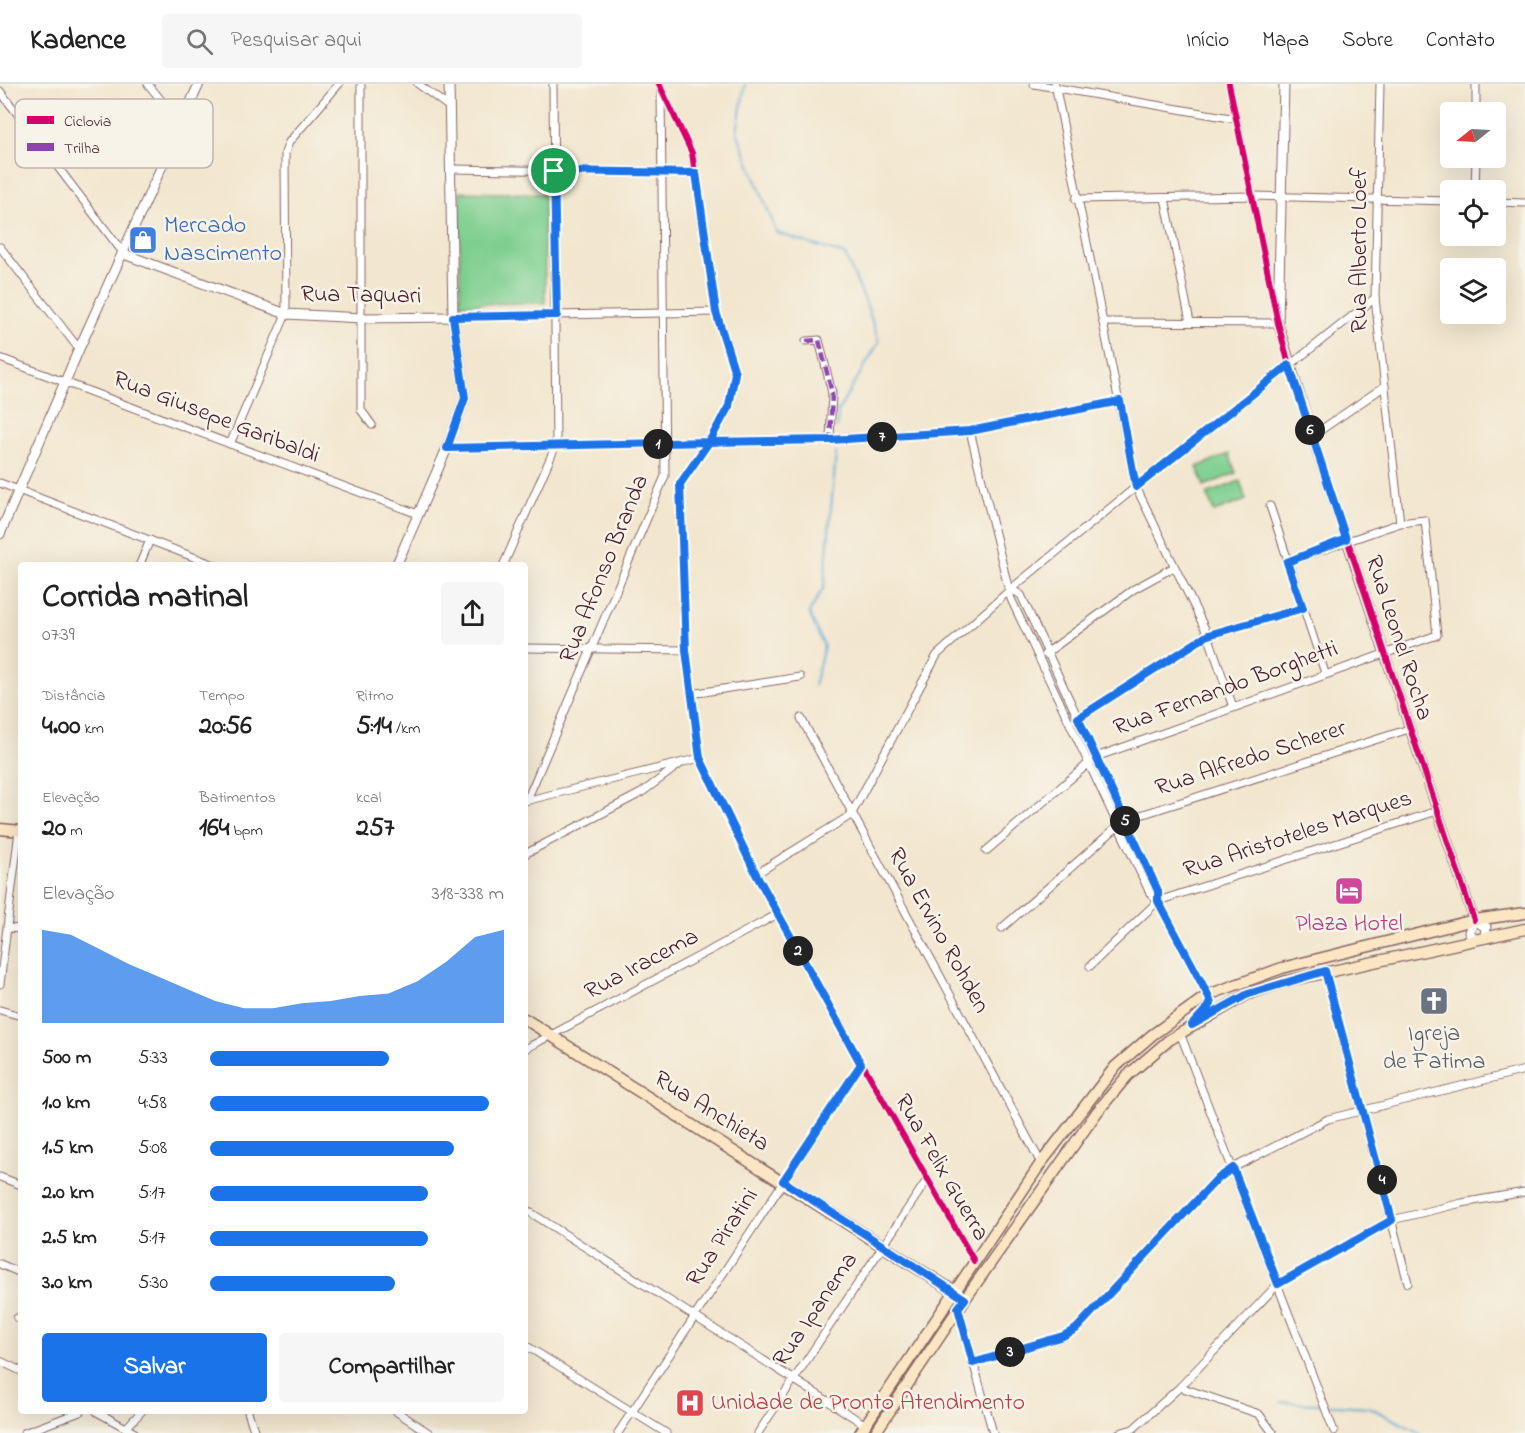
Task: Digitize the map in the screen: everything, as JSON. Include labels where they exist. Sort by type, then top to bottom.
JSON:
[{"type":"main road","points":[[0,829],[18,831]]},
{"type":"main road","points":[[862,1428],[1041,1163],[1115,1067],[1152,1035],[1208,995],[1321,956],[1474,920],[1525,913]]},
{"type":"main road","points":[[875,1433],[958,1308],[1112,1093],[1141,1062],[1192,1025],[1248,994],[1325,971],[1525,928]]},
{"type":"main road","points":[[1192,1025],[1211,1004],[1208,995]]},
{"type":"main road","points":[[1180,1033],[1175,1023],[1187,1009]]},
{"type":"main road","name":"Rua Anchieta","points":[[528,1021],[783,1181],[965,1299]]},
{"type":"street","points":[[148,84],[160,99]]},
{"type":"street","points":[[192,99],[199,84]]},
{"type":"street","points":[[230,444],[286,314],[285,153],[289,142],[339,84]]},
{"type":"street","points":[[361,84],[361,410],[372,425]]},
{"type":"street","points":[[418,84],[449,107]]},
{"type":"street","points":[[398,562],[447,448],[465,398],[453,317],[449,84]]},
{"type":"street","points":[[505,562],[556,445],[557,315],[553,84]]},
{"type":"street","points":[[1034,84],[1236,119]]},
{"type":"street","name":"Rua Leonel Rocha","points":[[1229,84],[1254,196],[1278,323],[1289,365],[1474,920]]},
{"type":"street","points":[[1103,322],[1278,323],[1284,84]]},
{"type":"street","name":"Rua Alberto Loef","points":[[1380,84],[1375,298],[1400,523]]},
{"type":"street","points":[[1476,84],[1476,102]]},
{"type":"street","name":"Rua Afonso Branda","points":[[528,796],[594,648],[665,476],[662,314],[663,172],[660,86]]},
{"type":"street","name":"Rua Felix Guerra","points":[[660,86],[685,135],[696,173],[716,312],[735,373],[729,406],[709,442],[680,484],[686,650],[700,758],[756,874],[974,1261]]},
{"type":"street","points":[[1055,86],[1076,200],[1120,401],[1136,487],[1208,635],[1233,707]]},
{"type":"street","points":[[0,91],[15,111]]},
{"type":"street","points":[[59,168],[124,254]]},
{"type":"street","points":[[0,534],[162,168]]},
{"type":"street","points":[[451,170],[696,173]]},
{"type":"street","points":[[1076,200],[1282,196],[1440,201]]},
{"type":"street","points":[[1165,198],[1190,321]]},
{"type":"street","points":[[1506,202],[1525,203]]},
{"type":"street","points":[[0,247],[80,349]]},
{"type":"street","name":"Rua Taquari","points":[[124,254],[286,314],[362,318],[716,312]]},
{"type":"street","points":[[756,874],[851,815],[936,655],[1136,487],[1375,298]]},
{"type":"street","points":[[806,341],[819,339],[832,393],[830,440]]},
{"type":"street","name":"Rua Giusepe Garibaldi","points":[[0,358],[418,514]]},
{"type":"street","points":[[1312,436],[1384,386]]},
{"type":"street","points":[[447,448],[830,440],[970,431],[1120,401]]},
{"type":"street","points":[[970,431],[1011,590],[1011,599],[1150,893],[1158,901],[1208,995]]},
{"type":"street","points":[[0,483],[208,562]]},
{"type":"street","points":[[1270,506],[1325,673]]},
{"type":"street","name":"Rua Fernando Borghetti","points":[[986,851],[1096,757],[1325,673],[1437,635],[1425,520],[1400,523]]},
{"type":"street","points":[[1287,562],[1346,539],[1400,523]]},
{"type":"street","points":[[141,562],[150,540]]},
{"type":"street","points":[[1039,658],[1134,589],[1174,567]]},
{"type":"street","points":[[1011,590],[1021,595],[1158,891],[1158,901]]},
{"type":"street","points":[[1070,724],[1208,635],[1303,608]]},
{"type":"street","points":[[528,648],[686,650]]},
{"type":"street","points":[[691,694],[800,677]]},
{"type":"street","name":"Rua Ervino Rohden","points":[[801,718],[851,815],[1041,1163]]},
{"type":"street","name":"Rua Alfredo Scherer","points":[[1002,928],[1125,820],[1409,729]]},
{"type":"street","points":[[528,801],[700,758]]},
{"type":"street","points":[[528,852],[642,793],[683,762]]},
{"type":"street","name":"Rua Aristoteles Marques","points":[[1090,966],[1158,901],[1437,811]]},
{"type":"street","points":[[0,984],[18,847]]},
{"type":"street","name":"Rua Iracema","points":[[528,1048],[778,914]]},
{"type":"street","points":[[1474,920],[1486,927],[1480,939],[1469,932],[1474,920]]},
{"type":"street","points":[[8,928],[18,929]]},
{"type":"street","points":[[1325,971],[1408,1283]]},
{"type":"street","points":[[0,1010],[18,1015]]},
{"type":"street","points":[[1180,1033],[1334,1432]]},
{"type":"street","name":"Rua Piratini","points":[[618,1433],[861,1064]]},
{"type":"street","points":[[973,1363],[1063,1336],[1076,1329],[1216,1180],[1233,1168],[1328,1119],[1363,1108],[1525,1070]]},
{"type":"street","points":[[0,1177],[18,1184]]},
{"type":"street","name":"Rua Ipanema","points":[[758,1433],[927,1180]]},
{"type":"street","points":[[1119,1433],[1133,1431],[1180,1387],[1278,1284],[1392,1220],[1462,1203],[1525,1194]]},
{"type":"street","points":[[528,1211],[792,1380],[862,1428]]},
{"type":"street","points":[[0,1264],[18,1272]]},
{"type":"street","points":[[958,1308],[993,1433]]},
{"type":"street","points":[[528,1347],[666,1433]]},
{"type":"street","points":[[0,1361],[18,1370]]},
{"type":"street","points":[[1180,1387],[1259,1414],[1274,1433]]},
{"type":"street","points":[[24,1433],[75,1414]]},
{"type":"street","points":[[101,1414],[135,1433]]},
{"type":"street","points":[[126,1428],[139,1414]]},
{"type":"street","points":[[249,1414],[255,1433]]},
{"type":"street","points":[[399,1414],[416,1429],[429,1433]]},
{"type":"green space","points":[[460,192],[544,194],[545,303],[460,304]]},
{"type":"green space","points":[[1229,454],[1236,473],[1204,486],[1197,467]]},
{"type":"green space","points":[[1240,481],[1246,500],[1214,512],[1207,494]]},
{"type":"waterway","points":[[745,84],[737,132],[777,233],[845,255],[866,303],[879,342],[838,411],[837,428]]},
{"type":"waterway","points":[[814,686],[824,646],[809,613],[824,587],[836,453]]},
{"type":"waterway","points":[[1281,1402],[1369,1407],[1420,1433]]},
{"type":"marked path","points":[[806,341],[819,340],[832,393],[830,440]]},
{"type":"cycle path","points":[[659,84],[692,153],[716,312],[735,373],[729,406],[680,484],[686,650],[700,758],[778,914],[974,1261]]},
{"type":"cycle path","points":[[1229,84],[1278,323],[1289,365],[1474,920]]},
{"type":"place","name":"Mercado Nascimento","points":[[143,240]]},
{"type":"place","name":"Plaza Hotel","points":[[1349,891]]},
{"type":"place","name":"Igreja de Fatima","points":[[1434,1001]]},
{"type":"place","name":"Unidade de Pronto Atendimento","points":[[690,1403]]},
{"type":"route","points":[[554,171],[557,315],[453,317],[465,398],[447,448],[709,442],[680,484],[686,650],[700,758],[756,874],[861,1064],[783,1181],[965,1299],[958,1308],[973,1363],[1063,1336],[1076,1329],[1216,1180],[1233,1168],[1278,1284],[1392,1220],[1325,971],[1248,994],[1192,1025],[1211,1003],[1158,901],[1158,891],[1078,718],[1208,635],[1303,608],[1287,562],[1346,539],[1289,365],[1136,487],[1120,401],[970,431],[830,440],[709,442],[729,406],[735,373],[716,312],[696,173],[554,171]]}]
